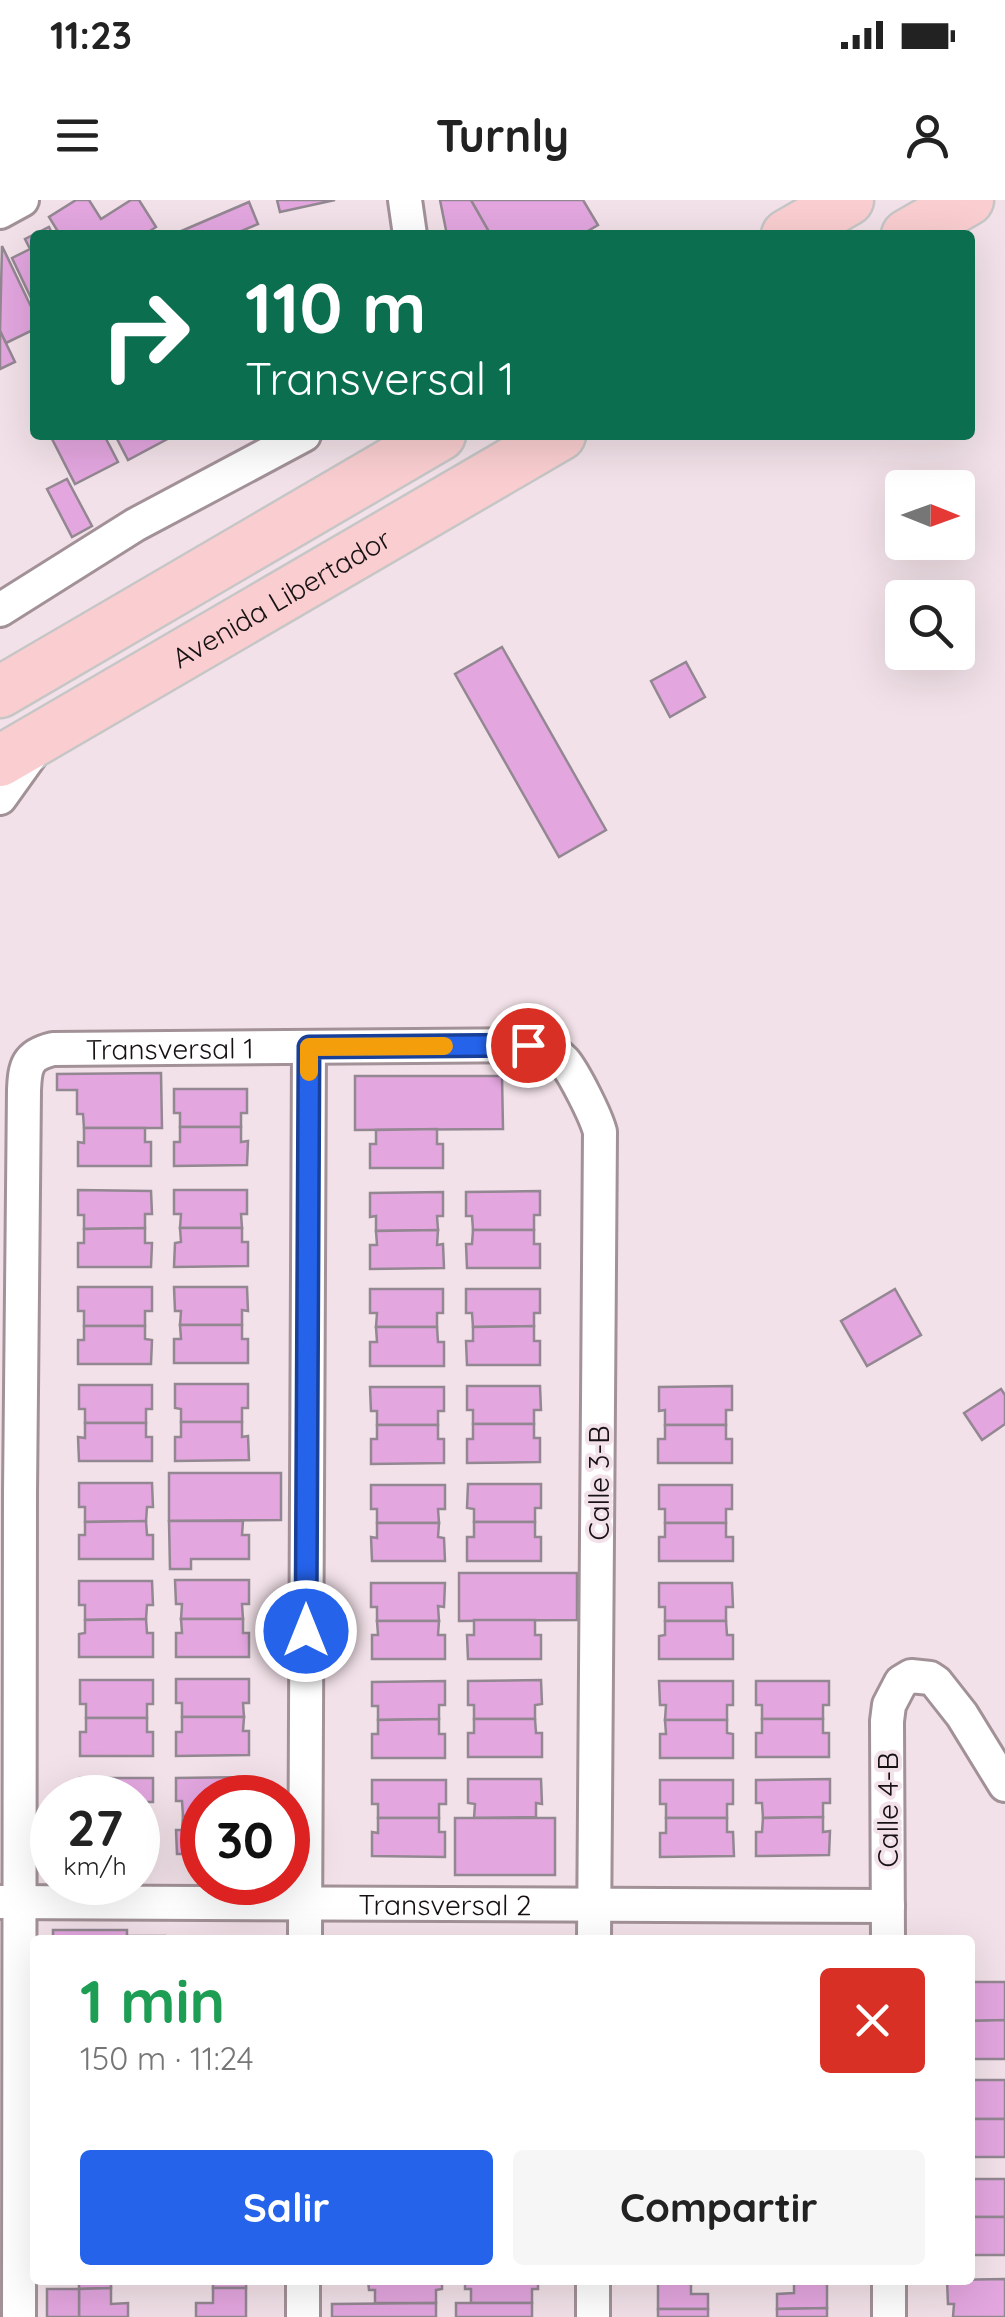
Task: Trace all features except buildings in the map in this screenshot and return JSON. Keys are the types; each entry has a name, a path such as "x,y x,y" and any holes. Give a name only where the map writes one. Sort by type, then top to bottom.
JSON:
{"main road":[{"path":"796,230 848,200"},
{"path":"916,230 968,200"},
{"path":"0,692 431,440"},
{"name":"Avenida Libertador","path":"0,761 551,440"}],"street":[{"path":"0,212 22,200"},
{"path":"404,200 409,230"},
{"path":"0,610 135,525 295,440"},
{"path":"0,798 46,734"},
{"path":"306,1775 309,1047"},
{"name":"Transversal 1","path":"10,1902 24,1090 29,1061 52,1049 542,1047"},
{"name":"Calle 3-B","path":"542,1047 564,1061 597,1118 600,1132 594,1935"},
{"name":"Calle 4-B","path":"888,1935 887,1721 889,1705 901,1682 920,1675 936,1682 962,1715 1005,1785"},
{"path":"10,1902 18,2317"},
{"name":"Transversal 2","path":"10,1902 180,1903"},
{"name":"Transversal 2","path":"310,1903 888,1906"},
{"path":"304,1935 305,1905"},
{"path":"303,2285 303,2317"},
{"path":"593,2285 593,2317"},
{"path":"889,2285 889,2317"}],"slow traffic":[{"path":"309,1072 309,1047 444,1046"}],"route":[{"path":"306,1631 309,1047 528,1045"}]}
